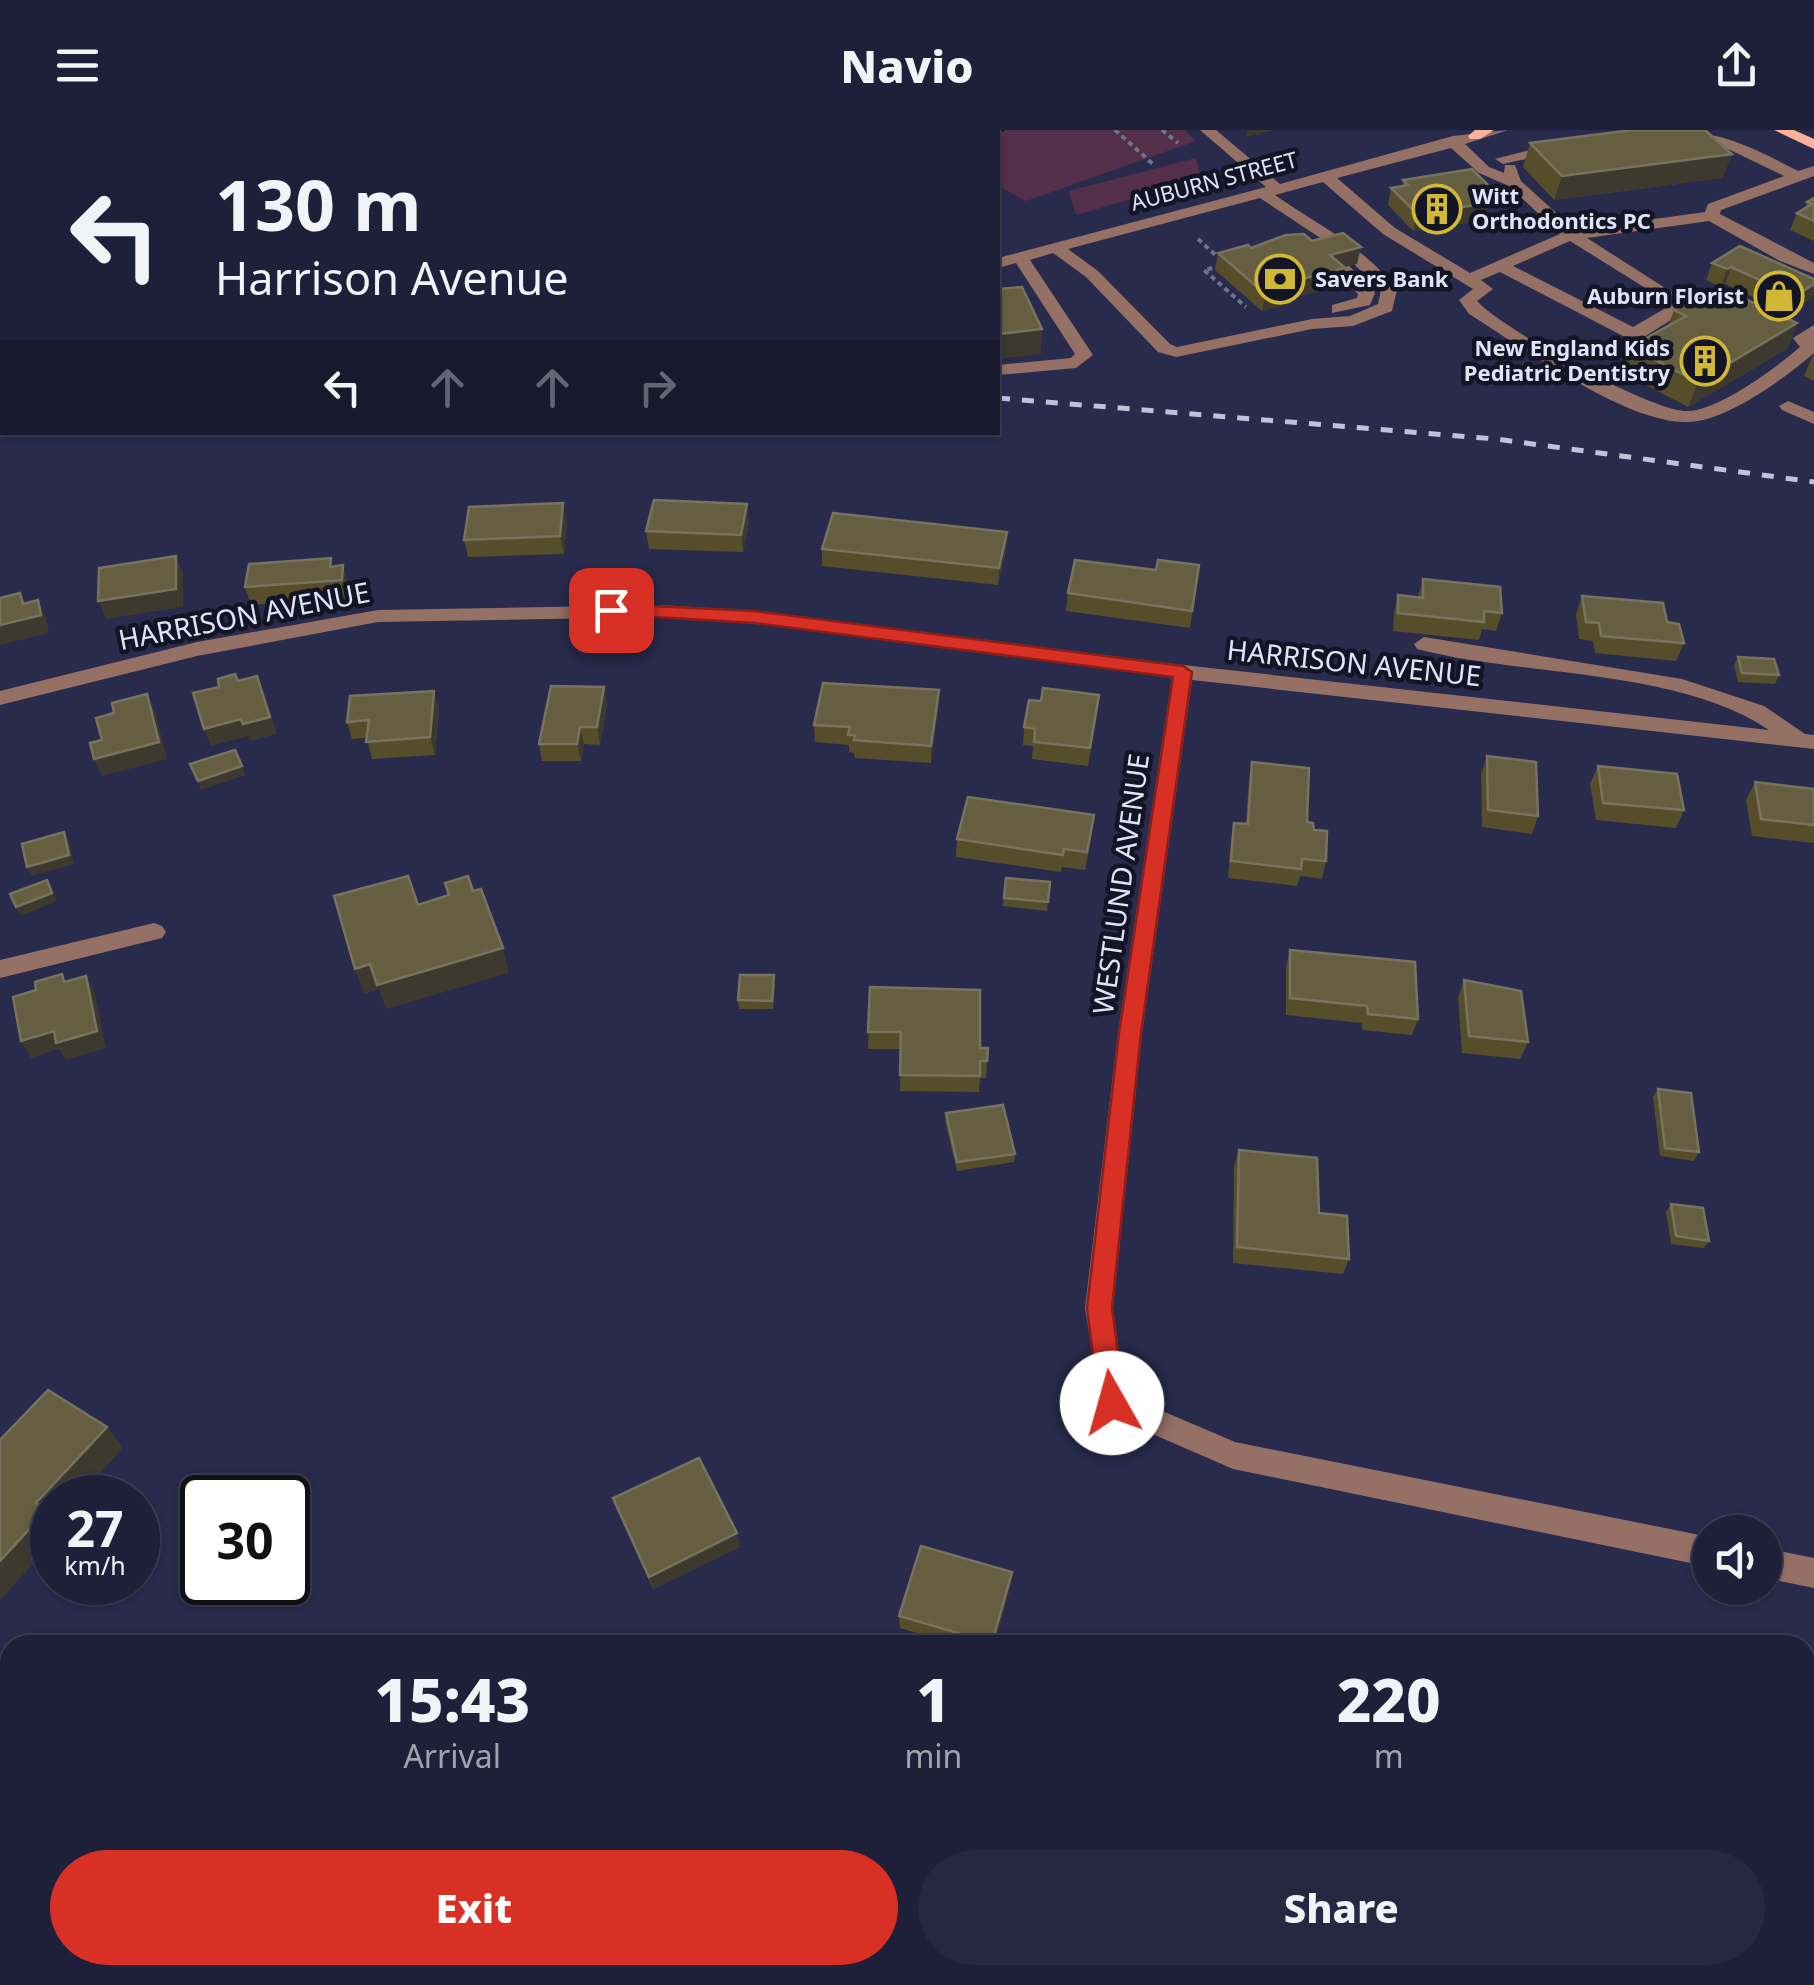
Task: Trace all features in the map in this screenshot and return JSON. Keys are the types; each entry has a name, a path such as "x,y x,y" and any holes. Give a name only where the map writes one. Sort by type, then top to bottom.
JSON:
{"main road":[{"path":"1780,130 1814,144"}],"street":[{"path":"1207,130 1326,253"},
{"path":"1426,130 1484,170 1514,182 1571,236 1680,302 1679,307 1638,333 1629,332 1500,265"},
{"name":"AUBURN STREET","path":"1000,262 1501,130"},
{"path":"1478,134 1509,162 1514,182"},
{"path":"1670,136 1704,136 1806,174"},
{"path":"1504,159 1567,146"},
{"path":"1712,216 1714,208 1806,174"},
{"path":"1324,175 1389,230 1486,289 1468,300 1475,310 1580,374 1668,416 1706,412 1758,382 1810,348 1802,338 1814,330"},
{"path":"1056,248 1092,274 1164,348 1176,352 1312,324 1353,321 1386,307 1390,296 1385,284 1356,253 1292,215"},
{"path":"1468,279 1571,236 1712,216 1814,269"},
{"path":"1000,370 1076,363 1084,355 1020,257"},
{"path":"1312,324 1367,297 1366,288 1342,268"},
{"path":"1788,406 1814,419"},
{"name":"HARRISON AVENUE","path":"0,698 197,649 318,624 378,616 611,610 754,617 1183,672 1808,742"},
{"path":"1424,644 1682,686 1756,710 1808,742"},
{"name":"WESTLUND AVENUE","path":"1183,672 1130,1033 1099,1308 1112,1403 1233,1455 1692,1548"},
{"path":"0,969 154,932"},
{"path":"1782,1566 1814,1573"}],"path":[{"path":"1115,130 1154,164"},
{"path":"1162,130 1182,147"},
{"path":"1185,229 1226,264 1204,270 1250,311"}],"shaded area":[{"path":"1000,130 1184,130 1196,141 1026,201 1000,187"},
{"path":"1196,158 1201,179 1076,215 1069,191"}],"building":[{"path":"1632,130 1705,130 1732,154 1562,176 1530,143"},
{"path":"1472,169 1494,191 1478,193 1489,203 1417,214 1391,188 1408,185 1403,180"},
{"path":"1814,198 1814,221 1797,213 1812,204 1807,202"},
{"path":"1343,233 1361,247 1330,255 1345,268 1291,282 1295,286 1265,294 1218,253 1248,245 1251,248 1286,235 1304,234 1312,241"},
{"path":"1740,246 1814,279 1814,284 1795,296 1731,267 1712,263"},
{"path":"1022,287 1042,329 1000,334 1000,289"},
{"path":"1730,292 1797,323 1698,382 1630,347 1686,316 1674,310 1697,297 1710,303"},
{"path":"654,500 747,504 741,535 646,531"},
{"path":"563,503 560,536 464,540 469,507"},
{"path":"833,513 1007,532 999,568 822,549"},
{"path":"176,556 176,589 98,601 99,568"},
{"path":"331,558 330,567 343,565 342,580 245,587 249,564"},
{"path":"1075,560 1156,570 1158,560 1199,565 1192,611 1068,593"},
{"path":"1423,579 1500,587 1502,613 1484,611 1484,622 1398,613 1398,595 1423,598"},
{"path":"20,593 23,604 38,600 41,615 0,625 0,598"},
{"path":"1582,596 1663,603 1667,622 1679,624 1684,643 1601,636 1599,623 1586,622"},
{"path":"1738,657 1774,659 1779,675 1742,673"},
{"path":"235,674 238,681 257,676 270,717 243,724 241,719 204,729 193,693 219,687 218,679"},
{"path":"823,683 939,690 931,746 854,740 855,735 848,735 850,727 814,725"},
{"path":"551,686 604,687 597,727 580,727 577,744 539,744"},
{"path":"1043,688 1099,695 1090,748 1034,742 1035,729 1024,727 1029,700 1041,701"},
{"path":"434,691 430,737 366,742 369,720 347,722 350,696"},
{"path":"147,694 159,742 94,759 90,743 102,740 96,718 114,713 112,703"},
{"path":"235,750 242,766 198,781 190,764"},
{"path":"1487,756 1536,762 1538,816 1488,810"},
{"path":"1252,762 1309,768 1307,822 1313,823 1314,830 1327,831 1326,861 1302,859 1301,869 1231,861 1234,823 1248,824"},
{"path":"1598,766 1677,774 1684,810 1603,803"},
{"path":"1755,782 1814,789 1814,825 1761,819"},
{"path":"968,797 1094,815 1087,852 1064,849 1063,855 957,839"},
{"path":"64,832 69,855 27,867 22,844"},
{"path":"408,876 418,905 449,895 445,883 468,876 473,891 481,889 503,948 377,985 370,964 355,969 334,896"},
{"path":"1006,878 1050,882 1048,902 1004,898"},
{"path":"47,880 52,893 16,907 10,894"},
{"path":"1290,950 1415,962 1418,1019 1368,1014 1367,1006 1290,998"},
{"path":"62,974 64,982 86,976 97,1031 56,1043 54,1031 21,1041 13,997 36,990 35,982"},
{"path":"740,975 774,975 772,1001 738,1000"},
{"path":"1464,980 1521,991 1528,1042 1469,1036"},
{"path":"870,987 980,990 980,1048 988,1048 987,1061 980,1061 980,1076 900,1075 901,1032 868,1032"},
{"path":"1658,1089 1691,1093 1699,1152 1665,1148"},
{"path":"1003,1105 1015,1154 957,1162 946,1113"},
{"path":"1239,1150 1317,1158 1319,1213 1347,1216 1349,1259 1237,1247"},
{"path":"1671,1204 1703,1208 1709,1241 1676,1236"},
{"path":"48,1390 107,1427 62,1475 30,1475 30,1528 0,1561 0,1440"},
{"path":"699,1458 737,1533 649,1577 613,1498"},
{"path":"921,1546 1012,1572 994,1635 964,1635 899,1616"}],"railway":[{"path":"1000,398 1496,439 1814,482"}],"place":[{"name":"Witt Orthodontics PC","path":"1437,209"},
{"name":"Savers Bank","path":"1280,279"},
{"name":"Auburn Florist","path":"1779,296"},
{"name":"New England Kids Pediatric Dentistry","path":"1705,361"}],"route":[{"path":"611,610 754,617 1183,672 1130,1033 1099,1308 1112,1403"}]}
